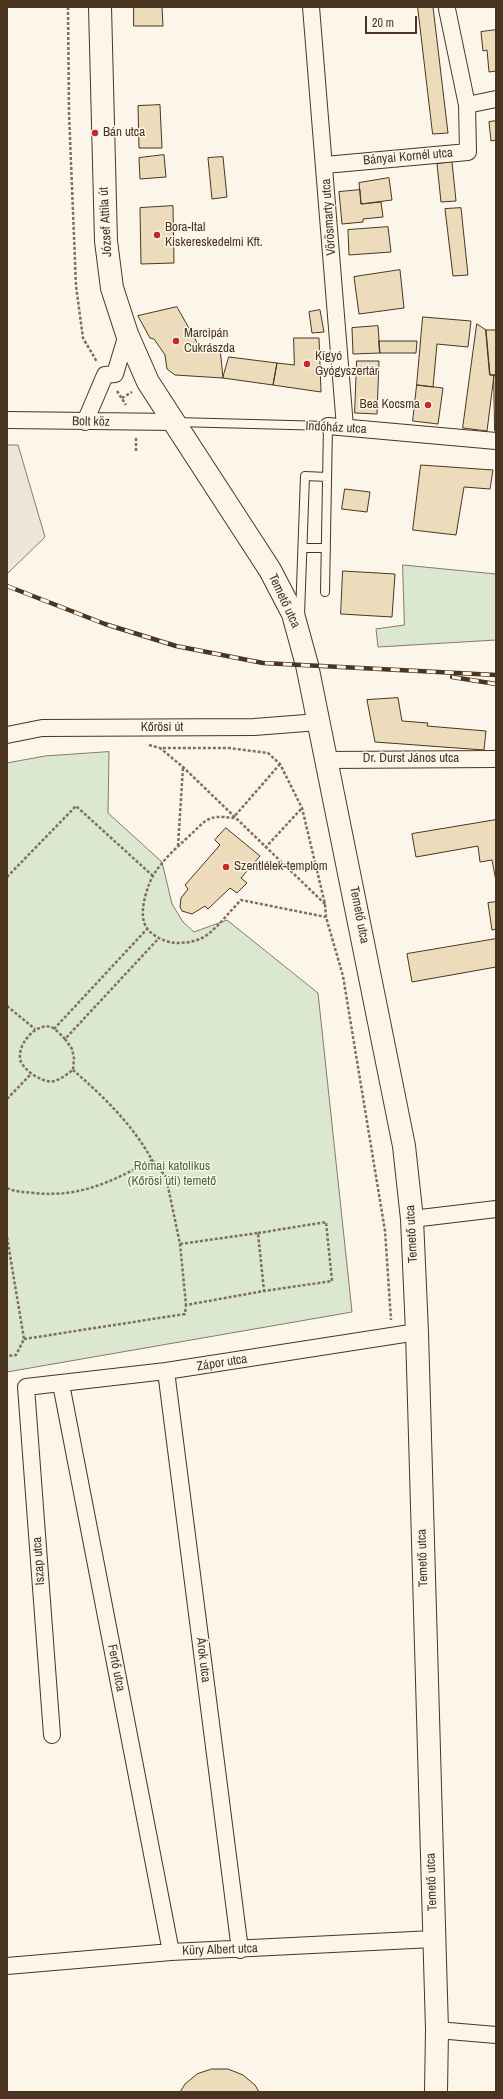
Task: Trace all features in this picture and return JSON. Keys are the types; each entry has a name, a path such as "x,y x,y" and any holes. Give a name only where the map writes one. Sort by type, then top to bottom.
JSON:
{"main road":[{"name":"József Attila út","path":"100,7 106,241 112,288 127,334 148,382 175,422"},
{"name":"Temető utca","path":"175,422 270,570 294,614 327,760 404,1146 412,1219 417,1332 437,2030 436,2092"}],"street":[{"name":"Vörösmarty utca","path":"311,7 325,165 345,427"},
{"name":"Bányai Kornél utca","path":"325,165 468,152 467,105 448,9"},
{"path":"467,105 496,99"},
{"path":"85,422 105,375 115,374 127,334"},
{"name":"Bolt köz","path":"7,420 136,423 175,422"},
{"name":"Indóház utca","path":"328,426 496,441"},
{"name":"Kőrösi út","path":"7,735 42,728 254,727 318,722"},
{"name":"Dr. Durst János utca","path":"327,760 496,759"},
{"path":"412,1219 496,1209"},
{"name":"Zápor utca","path":"26,1387 166,1371 417,1332"},
{"name":"Árok utca","path":"166,1371 240,1950"},
{"name":"Fertő utca","path":"61,1384 171,1952"},
{"name":"Iszap utca","path":"26,1387 52,1735"},
{"name":"Küry Albert utca","path":"7,1966 171,1952 240,1950 434,1939"},
{"path":"437,2030 496,2035"}],"lane":[{"name":"Indóház utca","path":"175,422 328,426"},
{"path":"325,592 328,426"},
{"path":"299,632 305,476 327,477"},
{"path":"303,548 326,548"}],"path":[{"path":"68,7 69,113 76,286 83,338 105,375 122,398 136,423"},
{"path":"325,904 233,818 183,766 160,748 237,749 268,753 280,764 302,808 325,904 326,917 343,976 384,1224 392,1336"},
{"path":"233,818 280,764"},
{"path":"178,846 183,766"},
{"path":"7,877 76,806 153,876"},
{"path":"265,848 302,808"},
{"path":"233,818 218,815 208,818 178,846 153,876 146,898 144,914 144,922 147,929 167,943 195,941 207,935 241,900 326,917"},
{"path":"54,1029 147,929"},
{"path":"65,1039 159,938"},
{"path":"7,1006 35,1029"},
{"path":"24,1339 185,1314 186,1305 180,1244 166,1177 152,1160 140,1138 96,1090 73,1070 73,1053 65,1039 54,1029 48,1026 35,1029 26,1039 21,1050 21,1061 31,1074 45,1081 57,1081 73,1070"},
{"path":"7,1099 31,1074"},
{"path":"7,1188 13,1191 54,1195 79,1191 112,1181 152,1160"},
{"path":"180,1244 326,1222 332,1281 186,1305"},
{"path":"258,1233 264,1291"},
{"path":"7,1237 24,1339 16,1355 7,1356"}],"green space":[{"path":"403,565 496,574 496,640 378,647 376,629 404,625"},
{"name":"Római katolikus (Kőrösi úti) temető","path":"109,752 108,813 162,862 172,904 183,922 194,932 227,920 318,993 352,1312 7,1372 7,763 45,756"}],"shaded area":[{"path":"7,445 18,445 45,537 7,574"}],"building":[{"path":"134,7 162,7 163,26 134,26"},
{"path":"418,7 433,7 448,133 433,134"},
{"path":"496,30 496,71 489,72 487,50 483,51 481,32"},
{"path":"160,105 162,148 139,148 138,106"},
{"path":"496,121 496,140 491,141 489,122"},
{"path":"164,155 166,177 140,179 139,158"},
{"path":"223,157 227,197 212,199 208,158"},
{"path":"452,162 456,201 441,202 437,164"},
{"path":"389,178 392,200 361,204 359,183"},
{"path":"360,190 361,204 381,202 383,217 363,219 363,222 342,224 339,192"},
{"name":"Bora-Ital Kiskereskedelmi Kft.","path":"173,206 174,263 141,264 140,208"},
{"path":"461,208 468,275 453,276 445,209"},
{"path":"388,227 391,252 349,255 348,230"},
{"path":"400,270 404,308 359,314 354,277"},
{"name":"Marcipán Cukrászda","path":"177,307 198,344 220,348 223,378 175,375 167,369 165,355 154,339 150,338 138,316"},
{"path":"320,310 324,332 312,333 309,312"},
{"path":"423,317 471,321 468,347 437,344 433,387 417,385"},
{"path":"477,324 486,330 490,375 494,375 487,431 463,428"},
{"path":"378,326 380,353 353,354 352,328"},
{"path":"486,330 496,330 496,375 490,375"},
{"name":"Kígyó Gyógyszertár","path":"294,338 319,338 321,392 273,385 277,363 294,365"},
{"path":"379,341 417,341 416,353 380,353"},
{"path":"229,357 277,363 273,385 223,378"},
{"path":"357,361 379,361 377,414 355,413"},
{"path":"494,375 496,375 496,431 495,431"},
{"name":"Bea Kocsma","path":"417,385 443,388 438,424 413,421"},
{"path":"421,465 493,470 490,489 464,487 456,535 413,530"},
{"path":"345,489 370,492 367,512 342,509"},
{"path":"343,571 395,574 392,617 341,614"},
{"path":"398,698 402,721 428,723 427,726 486,731 484,750 375,742 367,700"},
{"path":"496,820 496,881 492,860 480,862 478,846 416,857 412,834"},
{"name":"Szentlélek-templom","path":"226,828 260,856 241,878 247,883 237,893 230,888 208,909 205,906 192,914 182,911 180,907 181,898 188,889 185,885 220,845 215,840"},
{"path":"496,902 496,929 492,930 488,903"},
{"path":"496,939 496,967 412,982 407,954"},
{"path":"212,2069 228,2069 243,2075 255,2085 259,2092 180,2092 185,2084 197,2074"}],"railway":[{"path":"7,586 105,624 176,646 263,663 496,675"},
{"path":"452,677 496,684"}],"place":[{"name":"Bán utca","path":"95,133"},
{"name":"Bora-Ital Kiskereskedelmi Kft.","path":"157,235"},
{"name":"Marcipán Cukrászda","path":"176,341"},
{"name":"Kígyó Gyógyszertár","path":"307,364"},
{"name":"Bea Kocsma","path":"428,405"},
{"name":"Szentlélek-templom","path":"226,867"}]}
